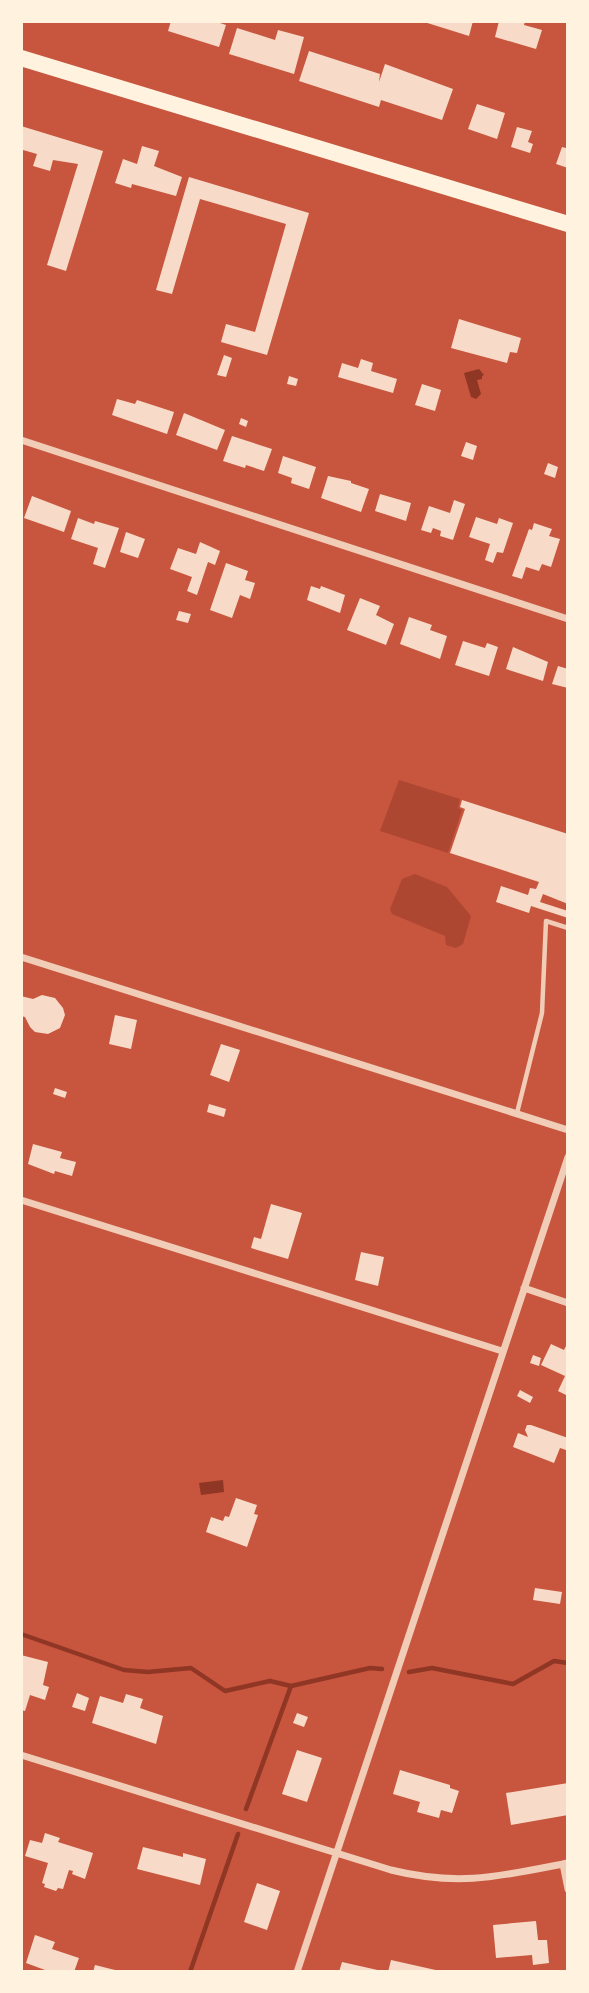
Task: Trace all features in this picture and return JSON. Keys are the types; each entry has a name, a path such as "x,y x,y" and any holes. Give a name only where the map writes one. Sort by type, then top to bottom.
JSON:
{"main road":[{"path":"21,58 568,224"}],"street":[{"path":"21,440 568,620"},
{"path":"21,957 568,1130"},
{"path":"298,1972 568,1157"},
{"path":"21,1200 502,1351"},
{"path":"524,1288 568,1303"},
{"path":"21,1755 411,1875 447,1880 482,1879 566,1864 568,1889"}],"lane":[{"path":"517,1114 542,1013 546,921 568,928"}],"shaded area":[{"path":"479,369 484,375 477,380 481,394 476,399 471,397 464,373"},
{"path":"399,780 460,799 458,808 462,810 448,853 380,831"},
{"path":"415,874 447,887 471,916 463,944 456,948 446,945 445,936 392,914 390,909 402,879"},
{"path":"223,1480 224,1492 201,1495 199,1483"}],"building":[{"path":"171,21 214,21 226,25 219,47 168,31"},
{"path":"421,21 473,21 469,36"},
{"path":"499,21 525,21 524,25 542,30 536,49 495,37"},
{"path":"237,28 275,40 278,30 304,37 294,74 229,54"},
{"path":"309,51 380,74 379,82 385,64 453,89 442,120 381,100 379,107 299,81"},
{"path":"477,104 505,113 497,139 468,129"},
{"path":"21,126 103,151 66,271 47,265 78,164 53,160 50,171 33,166 37,154 23,150"},
{"path":"517,127 532,131 528,142 533,144 530,153 511,147"},
{"path":"567,142 568,168 556,164 562,147 566,148"},
{"path":"142,146 159,151 154,166 182,177 176,196 132,184 131,188 115,183 123,159 137,164"},
{"path":"189,177 309,213 267,355 221,342 226,324 255,332 286,224 200,199 172,294 156,290"},
{"path":"459,319 521,338 517,353 510,352 507,363 451,348"},
{"path":"224,355 232,358 226,377 217,375"},
{"path":"361,359 373,363 371,371 397,379 393,393 338,377 342,363 358,368"},
{"path":"289,376 298,379 296,386 287,384"},
{"path":"422,384 441,390 435,411 415,405"},
{"path":"117,399 135,404 137,400 174,412 167,434 112,415"},
{"path":"184,413 225,430 217,450 176,435"},
{"path":"241,418 248,421 246,427 239,424"},
{"path":"232,436 272,449 264,471 223,461"},
{"path":"466,442 477,446 473,460 461,456"},
{"path":"283,456 316,467 309,489 291,483 292,478 278,473"},
{"path":"548,463 558,467 555,478 544,474"},
{"path":"328,476 351,481 369,489 361,512 321,498"},
{"path":"380,494 411,503 406,521 375,511"},
{"path":"32,496 71,511 64,532 24,518"},
{"path":"454,500 465,504 453,540 440,536 441,531 433,528 431,533 421,530 429,506 450,513"},
{"path":"476,517 497,524 499,518 513,523 503,553 497,552 493,563 485,560 490,544 469,537"},
{"path":"78,518 119,528 105,568 93,564 98,548 71,539"},
{"path":"534,523 552,529 549,536 560,539 551,567 542,564 539,571 526,567 522,579 512,576 529,529 532,530"},
{"path":"126,532 145,539 138,558 120,552"},
{"path":"200,542 220,551 215,565 208,562 197,595 187,591 192,577 170,569 178,548 196,554"},
{"path":"226,563 248,571 245,580 255,583 250,599 240,595 232,618 210,610"},
{"path":"311,586 320,589 321,586 345,595 340,613 307,600"},
{"path":"360,598 380,606 376,615 394,624 386,645 347,630"},
{"path":"179,611 191,614 188,623 176,620"},
{"path":"409,617 432,625 430,630 447,636 440,659 400,644"},
{"path":"463,641 485,648 487,643 498,647 489,676 455,665"},
{"path":"513,647 548,662 543,681 506,669"},
{"path":"558,666 568,669 568,688 552,684"},
{"path":"462,800 568,834 568,904 543,894 540,902 568,911 568,918 531,906 529,913 496,902 501,886 528,895 530,888 536,889 539,882 450,853 465,809 460,807"},
{"path":"42,995 55,998 65,1015 60,1028 48,1034 35,1032 25,1017 21,1016 21,996 33,999"},
{"path":"115,1015 137,1020 131,1049 109,1044"},
{"path":"221,1044 240,1050 229,1082 210,1075"},
{"path":"55,1088 67,1092 65,1098 53,1094"},
{"path":"209,1104 226,1109 224,1117 207,1112"},
{"path":"33,1144 62,1152 60,1158 76,1162 72,1176 55,1171 54,1174 28,1164"},
{"path":"271,1204 302,1213 288,1259 251,1248 254,1237 261,1239"},
{"path":"361,1252 384,1257 378,1286 355,1280"},
{"path":"568,1342 568,1396 558,1391 565,1376 541,1365 551,1344 564,1350"},
{"path":"533,1355 541,1358 539,1366 530,1363"},
{"path":"520,1390 533,1397 530,1403 517,1396"},
{"path":"527,1425 568,1438 566,1450 560,1448 554,1463 513,1447 518,1433 528,1437 525,1430"},
{"path":"236,1498 257,1505 254,1514 258,1515 247,1547 206,1532 211,1517 223,1521 225,1516 229,1517"},
{"path":"535,1588 562,1592 560,1604 533,1600"},
{"path":"21,1655 48,1662 43,1685 49,1687 45,1700 30,1695 25,1711 21,1710"},
{"path":"77,1693 89,1698 85,1711 72,1707"},
{"path":"126,1694 143,1699 140,1708 163,1716 156,1744 92,1723 100,1696 123,1703"},
{"path":"297,1713 308,1717 304,1727 293,1723"},
{"path":"297,1750 322,1758 307,1802 282,1794"},
{"path":"400,1770 450,1785 450,1788 459,1791 452,1813 441,1810 439,1818 417,1812 420,1802 393,1794"},
{"path":"568,1783 568,1815 511,1825 506,1793"},
{"path":"45,1833 60,1838 58,1842 93,1853 85,1879 69,1870 63,1889 58,1888 56,1891 44,1887 45,1884 42,1883 48,1863 25,1856 30,1840 42,1843"},
{"path":"143,1847 183,1857 183,1853 206,1859 200,1885 137,1869"},
{"path":"257,1883 280,1891 267,1930 244,1922"},
{"path":"536,1921 538,1940 547,1940 549,1963 533,1965 532,1955 496,1958 493,1925"},
{"path":"35,1935 55,1942 52,1949 79,1958 74,1972 44,1972 45,1970 26,1963"},
{"path":"391,1960 440,1971 440,1972 388,1972"},
{"path":"342,1962 382,1971 382,1972 339,1972"},
{"path":"95,1965 119,1971 119,1972 93,1972"}],"waterway":[{"path":"21,1634 124,1670 148,1672 191,1668 225,1691 270,1681 291,1686"},
{"path":"409,1672 432,1668 513,1684 554,1661 568,1663"},
{"path":"246,1809 291,1686 370,1668 382,1669"},
{"path":"190,1972 238,1834"}]}
